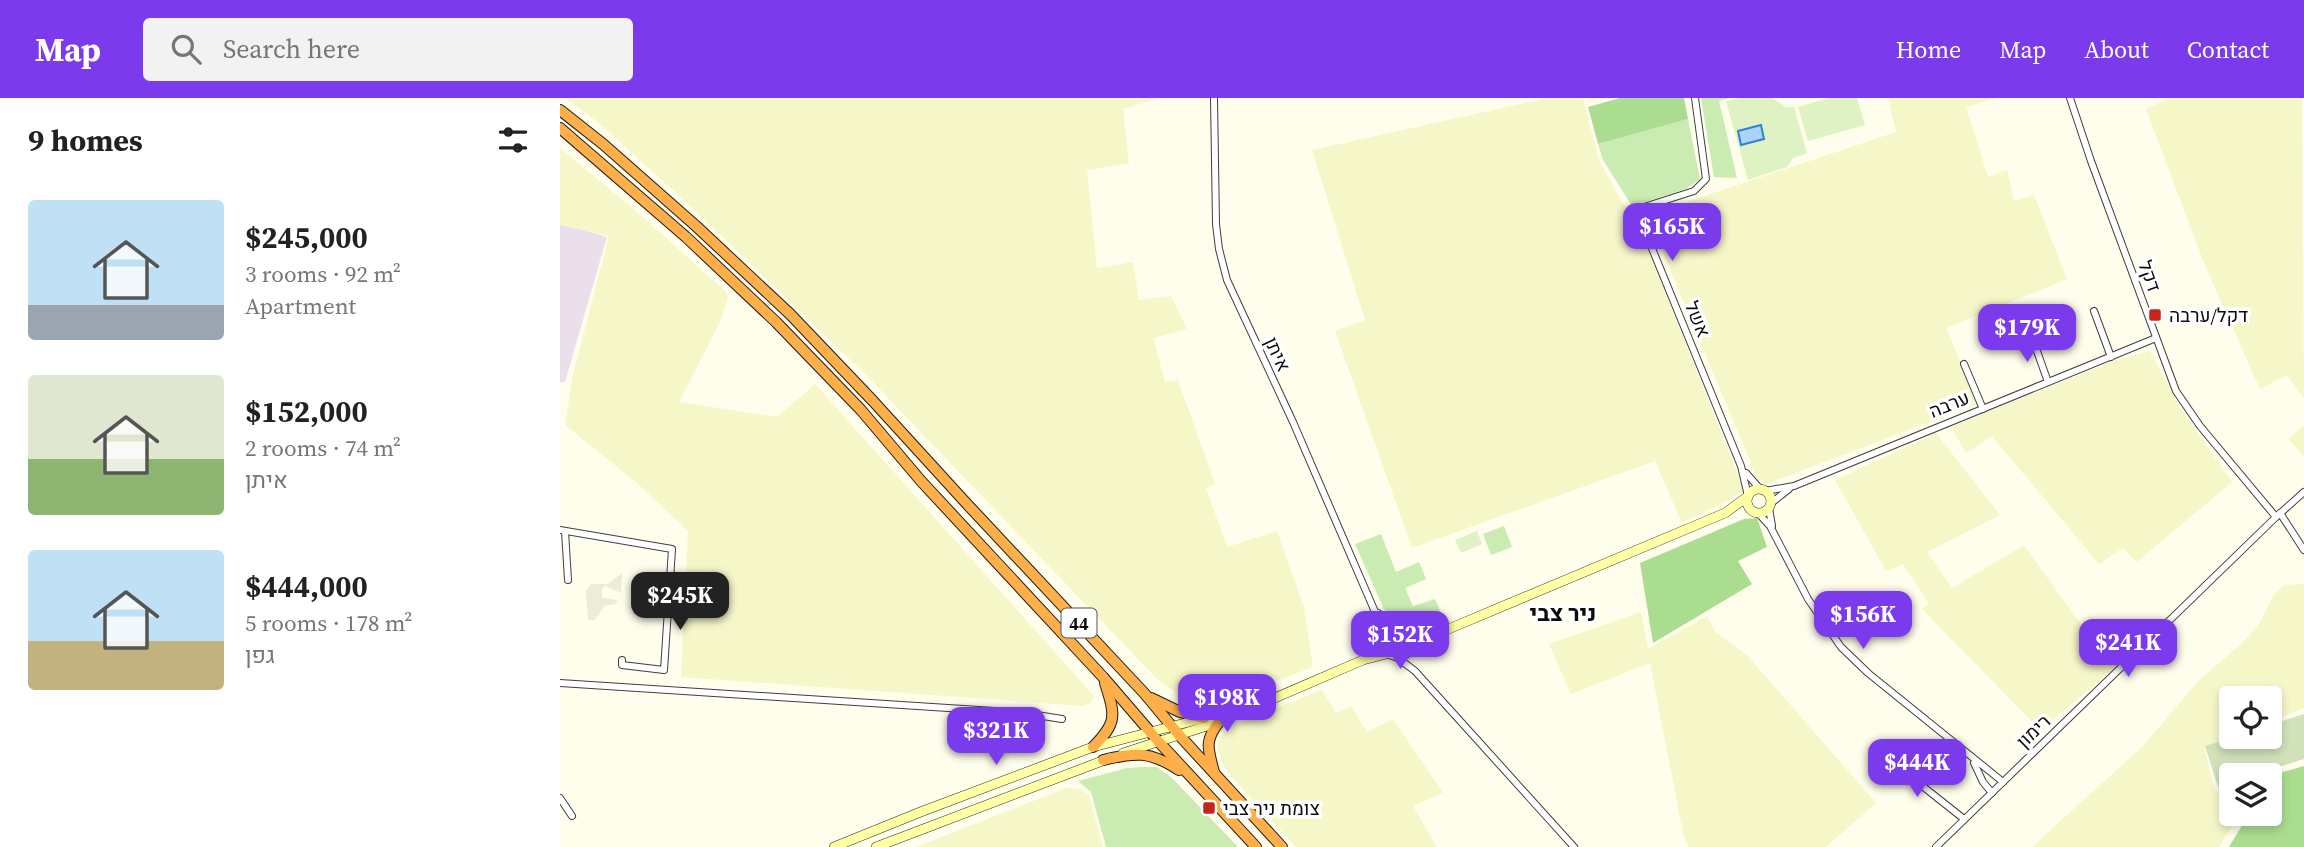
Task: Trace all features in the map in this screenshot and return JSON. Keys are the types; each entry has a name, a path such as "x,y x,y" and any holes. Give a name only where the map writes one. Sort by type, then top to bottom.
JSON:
{"highway":[{"name":"44","path":"560,110 603,144 790,314 1145,694 1282,847"},
{"name":"44","path":"560,128 686,237 776,321 861,410 921,481 1103,677 1255,847"},
{"path":"1093,747 1111,727 1114,719 1103,677"},
{"path":"1145,694 1180,712 1204,718"},
{"path":"1214,774 1208,744 1209,736 1219,722"},
{"path":"1103,760 1141,754 1161,759 1192,779"}],"street":[{"name":"איתן","path":"1214,98 1217,235 1227,281 1375,609 1384,637"},
{"name":"אשל","path":"1695,98 1706,178 1694,191 1644,207 1640,219 1746,478 1748,496"},
{"name":"דקל","path":"2070,98 2169,373 2187,410 2278,515 2304,550"},
{"path":"2094,311 2111,357"},
{"path":"2032,337 2048,382"},
{"name":"ערבה","path":"1770,506 1777,497 1794,486 2156,338"},
{"path":"1964,364 1983,409"},
{"name":"אשל","path":"1741,466 1763,490"},
{"name":"ערבה","path":"1763,490 1794,486"},
{"path":"834,847 1093,747 1149,731 1175,730 1219,722 1363,660 1392,654 1403,655 1439,633 1725,513 1754,490 1763,490 1770,497 1774,531 1808,599 1841,648 1968,756 2003,782"},
{"name":"רימון","path":"1936,847 2304,492"},
{"path":"1748,496 1747,506 1774,531"},
{"path":"1725,513 1755,512 1770,506"},
{"path":"568,580 562,530 671,549 664,670 622,665 622,660"},
{"name":"איתן","path":"1375,609 1385,620 1403,629"},
{"path":"1363,660 1377,649 1392,628 1425,635 1439,633"},
{"path":"1403,629 1412,638 1410,649 1415,671"},
{"path":"1384,637 1384,645 1392,654 1415,671 1574,847"},
{"path":"560,683 1024,713 1062,719"},
{"path":"876,847 1158,741 1175,730 1204,718 1264,702"},
{"path":"1968,756 1974,762 1986,788 1992,793"},
{"path":"1887,758 1964,820"},
{"path":"560,798 572,816"}],"shaded area":[{"path":"560,223 607,237 565,382 560,382"},
{"path":"622,573 621,593 606,586 602,588 602,598 617,600 616,604 604,606 595,620 588,620 586,591 591,584 608,584"}],"green space":[{"path":"565,98 1159,98 1123,109 1129,163 1087,170 1097,268 1133,262 1139,300 1171,296 1187,329 1153,338 1165,382 1178,380 1215,484 1206,488 1227,547 1277,531 1304,607 1313,667 1236,696 1213,701 1185,699 1159,681 866,375 686,202 599,123"},
{"path":"1547,98 1583,98 1599,160 1622,203 1633,212 1744,490 1682,523 1655,461 1412,548 1335,331 1365,320 1312,150"},
{"path":"1620,98 1684,98 1688,119 1598,144 1588,107"},
{"path":"1701,98 1729,98 1719,101 1737,178 1714,177"},
{"path":"1740,98 1773,98 1785,107 1794,107 1807,153 1793,158 1787,167 1748,180 1726,101"},
{"path":"1828,98 1857,98 1865,125 1808,141 1798,107"},
{"path":"1888,98 1997,98 1966,107 1988,177 2007,170 2014,201 2034,195 2067,279 1946,328 1978,404 1766,484 1757,478 1653,228 1654,213 1896,132"},
{"path":"2169,98 2302,98 2304,399 2287,375 2260,389 2204,263 2146,109"},
{"path":"1688,119 1700,179 1686,189 1632,206 1603,160 1598,144"},
{"path":"560,148 637,212 725,291 728,297 720,322 679,402 777,417 815,384 1094,696 1090,703 1082,706 681,677 688,531 637,483 565,425 573,375 609,236 560,225"},
{"path":"2150,351 2179,406 2232,482 2137,562 2123,548 2099,564 1992,436 1966,453 1951,427 2111,362"},
{"path":"2304,426 2304,457 2288,438"},
{"path":"1936,433 2000,515 1927,552 1952,588 2024,545 2077,619 2121,663 2040,730 1922,609 1929,603 1903,564 1886,571 1835,480"},
{"path":"1757,518 1767,547 1738,561 1752,584 1653,643 1640,563 1744,519"},
{"path":"1504,526 1512,547 1491,555 1483,534"},
{"path":"1477,531 1482,544 1461,553 1455,540"},
{"path":"1381,534 1396,572 1419,562 1426,579 1405,588 1413,606 1435,599 1444,620 1420,630 1384,609 1355,544"},
{"path":"2304,584 2304,708 2282,717 2282,686 2219,686 2219,742 2204,748 2215,791 2219,790 2219,826 2232,826 2219,847 2032,847 2144,745 2199,680 2258,626 2273,596 2284,585"},
{"path":"1641,612 1648,649 1707,616 1715,632 1747,655 1876,803 1826,847 1689,847 1683,833 1650,663 1571,694 1549,644"},
{"path":"1322,690 1336,713 1351,706 1367,732 1393,719 1443,793 1413,806 1437,847 1296,847 1229,774 1217,746 1220,737 1232,726"},
{"path":"2304,714 2304,759 2282,766 2282,763 2219,763 2218,787 2205,746 2219,742 2219,749 2282,749 2282,721"},
{"path":"2304,766 2304,847 2229,847 2242,826 2282,826 2283,772"},
{"path":"1157,767 1172,778 1238,847 1106,847 1091,792 1078,781 1127,768"},
{"path":"1066,788 1080,789 1089,795 1103,847 916,847"}],"water":[{"path":"1761,125 1764,139 1741,145 1738,131"}],"place":[{"name":"דקל/ערבה","path":"2155,315"},
{"name":"צומת ניר צבי","path":"1209,808"}],"district":[{"name":"ניר צבי","path":"1563,613"}]}
